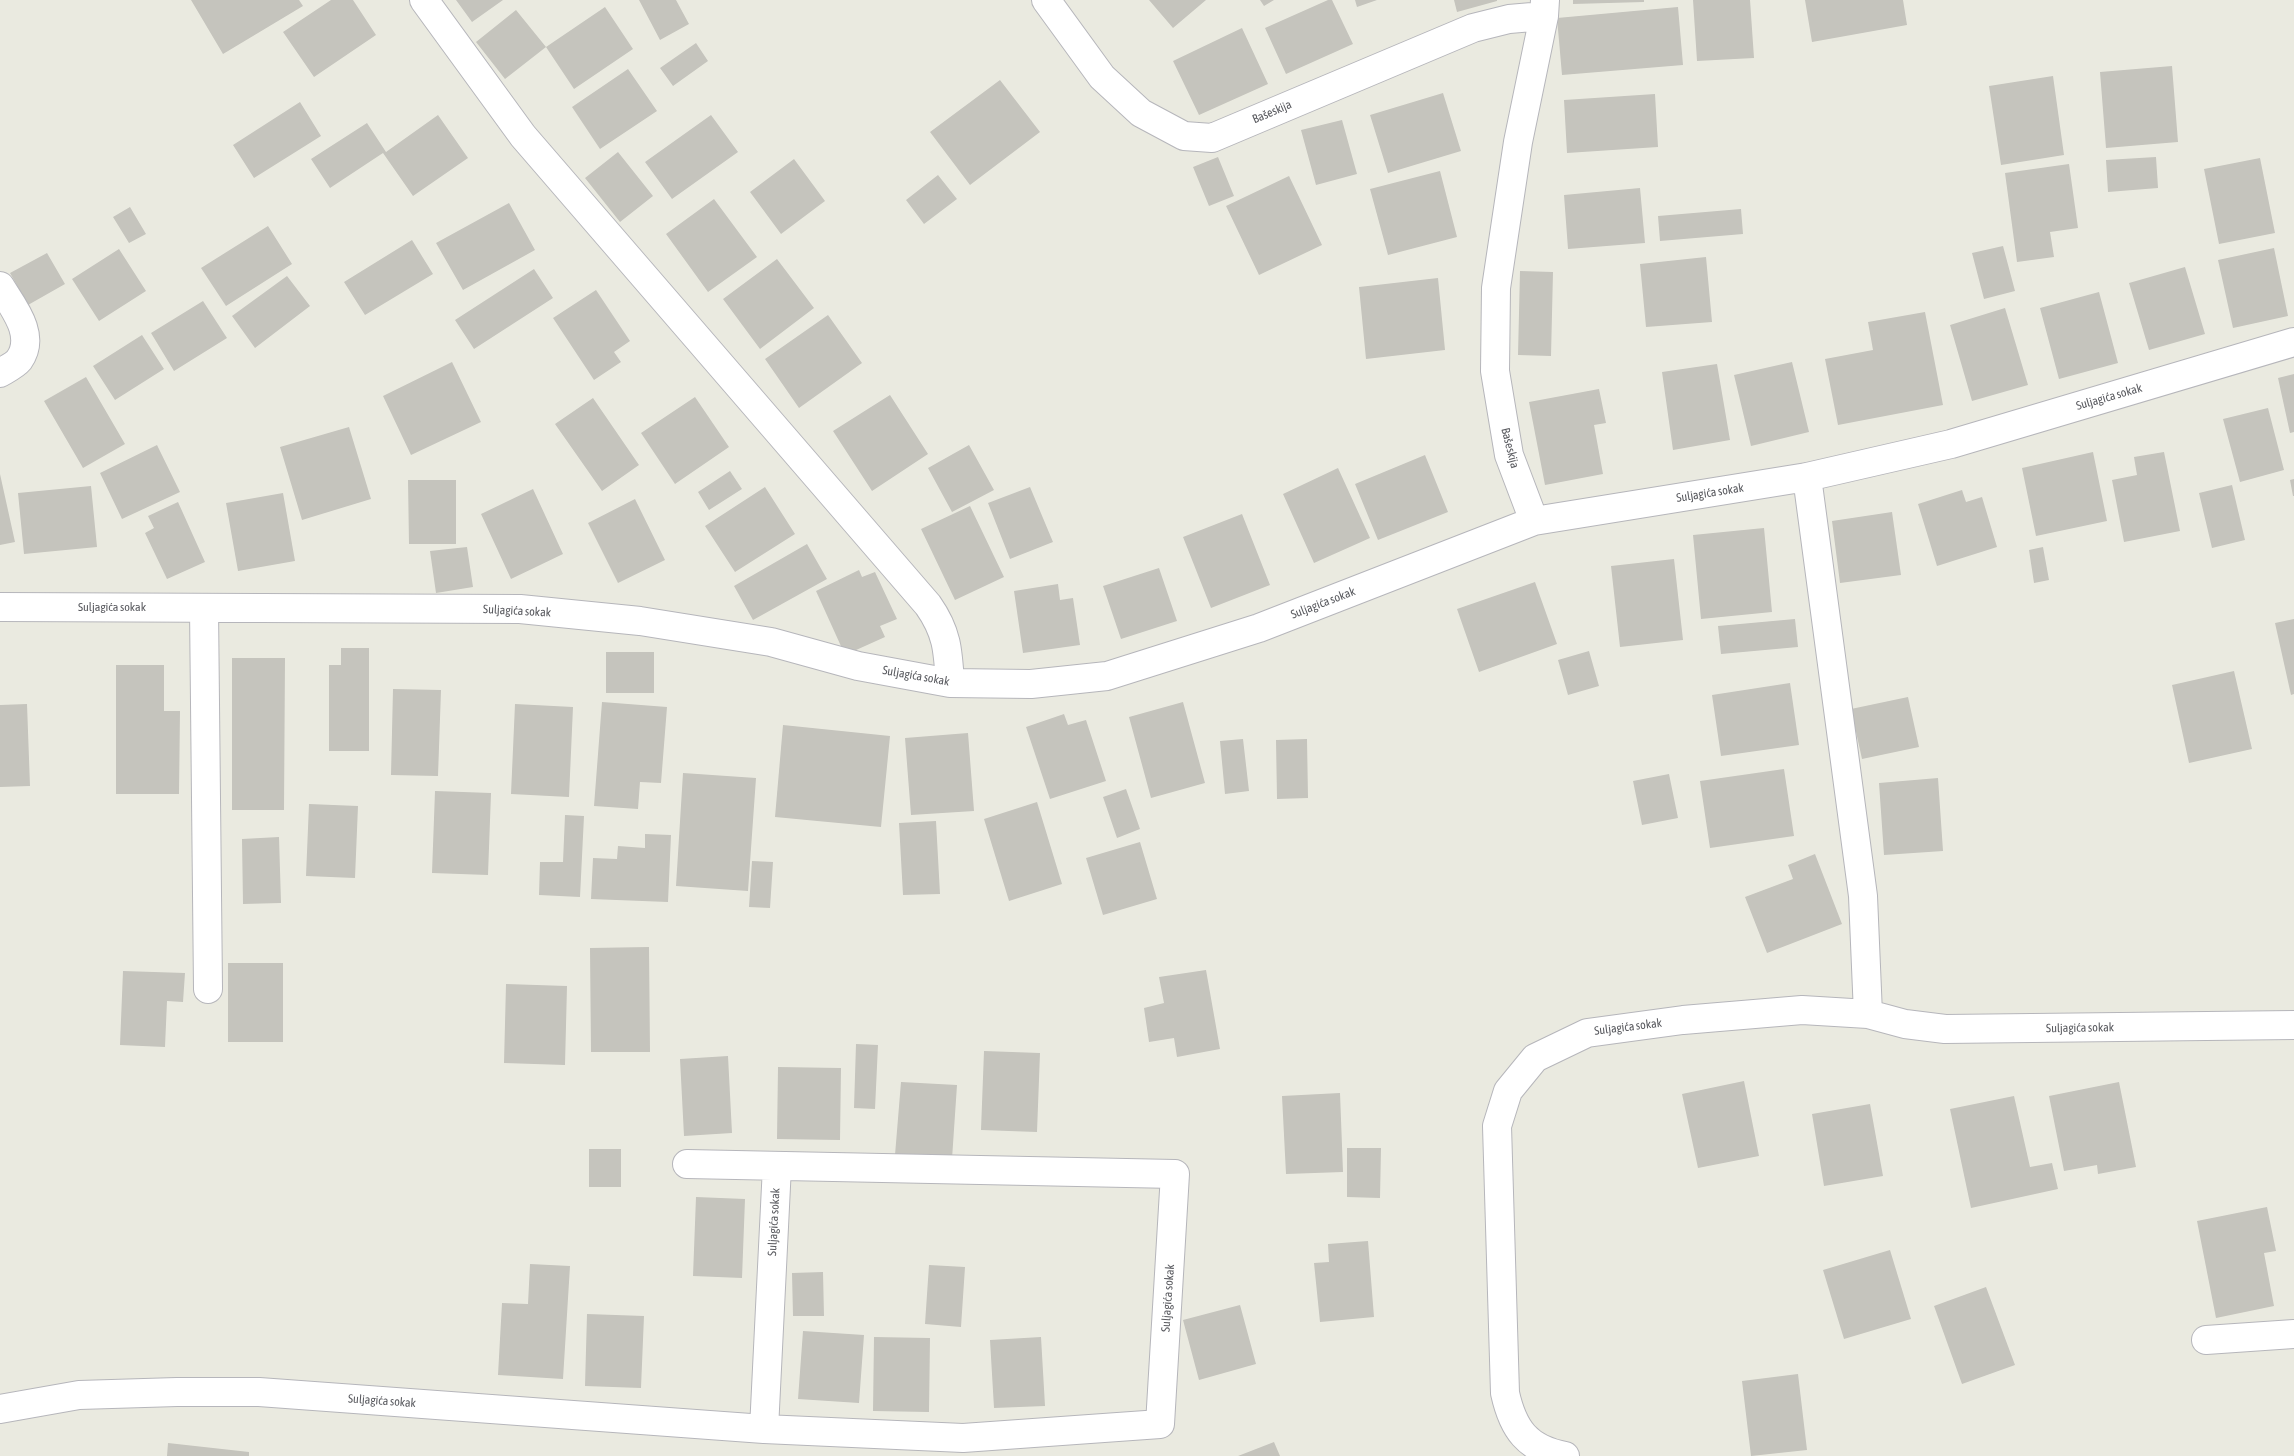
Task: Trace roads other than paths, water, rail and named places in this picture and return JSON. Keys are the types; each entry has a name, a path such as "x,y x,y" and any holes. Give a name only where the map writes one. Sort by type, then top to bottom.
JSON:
{"street":[{"path":"424,0 523,136 928,605 941,623 948,650 950,683"},
{"name":"Bašeskija","path":"1046,0 1102,77 1141,113 1184,136 1212,138 1473,28 1544,8 1518,142 1496,288 1495,371 1509,455 1534,522"},
{"path":"0,286 23,324 26,341 19,360 0,373"},
{"name":"Suljagića sokak","path":"0,607 520,610 640,621 770,642 858,666 950,683 1031,684 1107,676 1259,628 1534,522 1806,478 1951,444 2294,342"},
{"path":"1806,478 1863,896 1868,1014"},
{"path":"204,608 208,989"},
{"name":"Suljagića sokak","path":"1565,1456 1553,1454 1532,1443 1520,1431 1510,1417 1505,1393 1497,1126 1508,1091 1535,1058 1586,1033 1683,1020 1802,1010 1868,1014 1905,1024 1945,1029 2294,1025"},
{"name":"Suljagića sokak","path":"0,1409 79,1395 259,1392 764,1429 963,1438 1160,1424 1175,1174 687,1164"},
{"name":"Suljagića sokak","path":"764,1429 776,1166"},
{"path":"2206,1340 2294,1334"}]}
